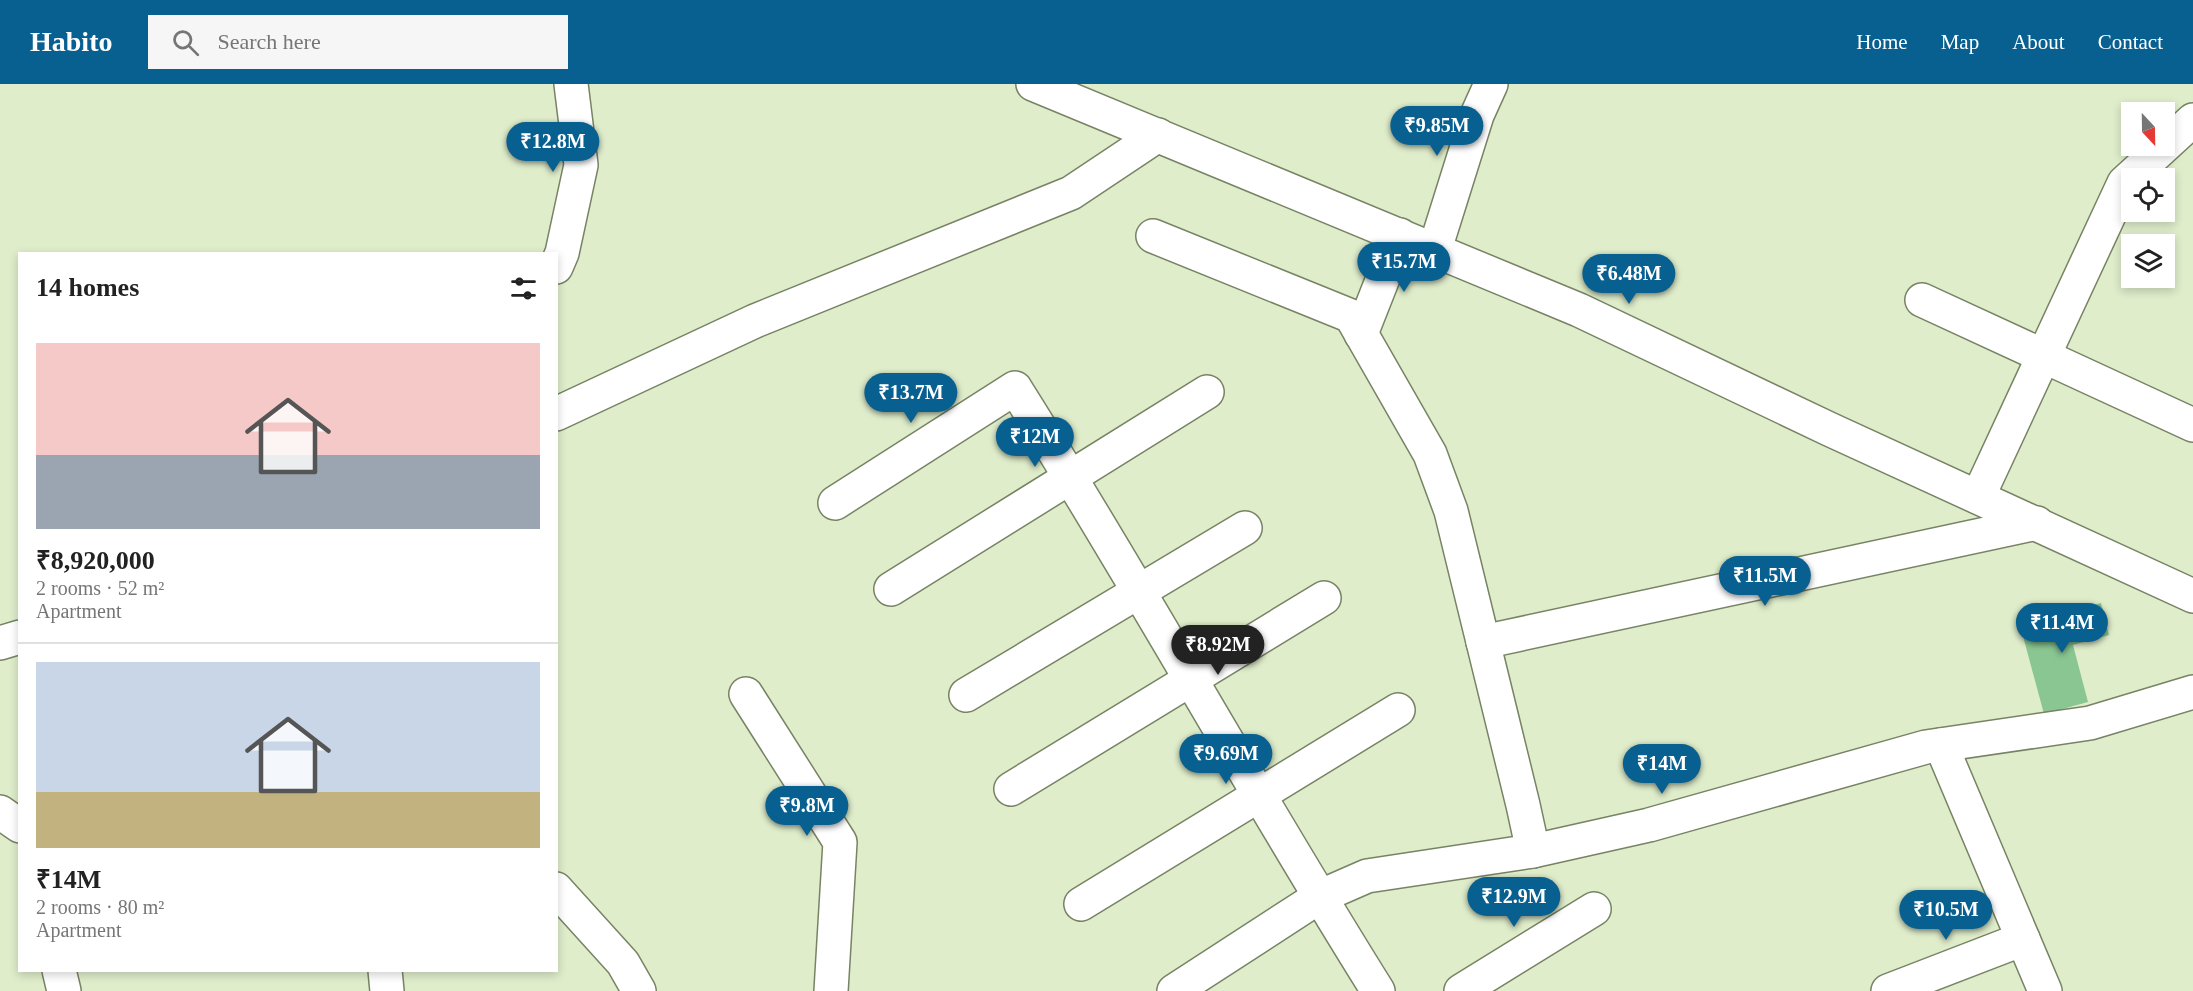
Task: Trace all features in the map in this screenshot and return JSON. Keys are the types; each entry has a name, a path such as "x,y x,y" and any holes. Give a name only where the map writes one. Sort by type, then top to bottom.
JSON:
{"street":[{"path":"558,262 581,165 571,84"},
{"path":"1033,84 1580,309 1829,429 2193,596"},
{"path":"1435,249 1477,115 1491,84"},
{"path":"1978,496 2124,183 2193,120"},
{"path":"558,413 755,321 1071,193 1158,135"},
{"path":"1361,334 1400,235"},
{"path":"1153,236 1351,316 1430,454 1451,511 1524,805 1533,851"},
{"path":"1922,300 2193,424"},
{"path":"835,503 1015,388 1071,476 1319,897 1378,991"},
{"path":"891,590 1207,392"},
{"path":"1483,642 2037,523"},
{"path":"966,695 1245,528"},
{"path":"1011,789 1324,598"},
{"path":"0,642 18,638"},
{"path":"1174,991 1319,897 1367,876 1533,851 1649,825 1926,747 2090,723 2193,692"},
{"path":"746,694 840,842 831,991"},
{"path":"1081,904 1398,710"},
{"path":"1941,745 2045,991"},
{"path":"0,812 18,825"},
{"path":"0,827 18,826"},
{"path":"558,891 623,963 639,991"},
{"path":"1461,991 1594,909"},
{"path":"1888,991 2023,939"},
{"path":"59,972 64,991"},
{"path":"385,972 387,991"}],"building":[{"path":"2101,603 2109,635 2073,645 2088,702 2044,714 2020,625"}]}
